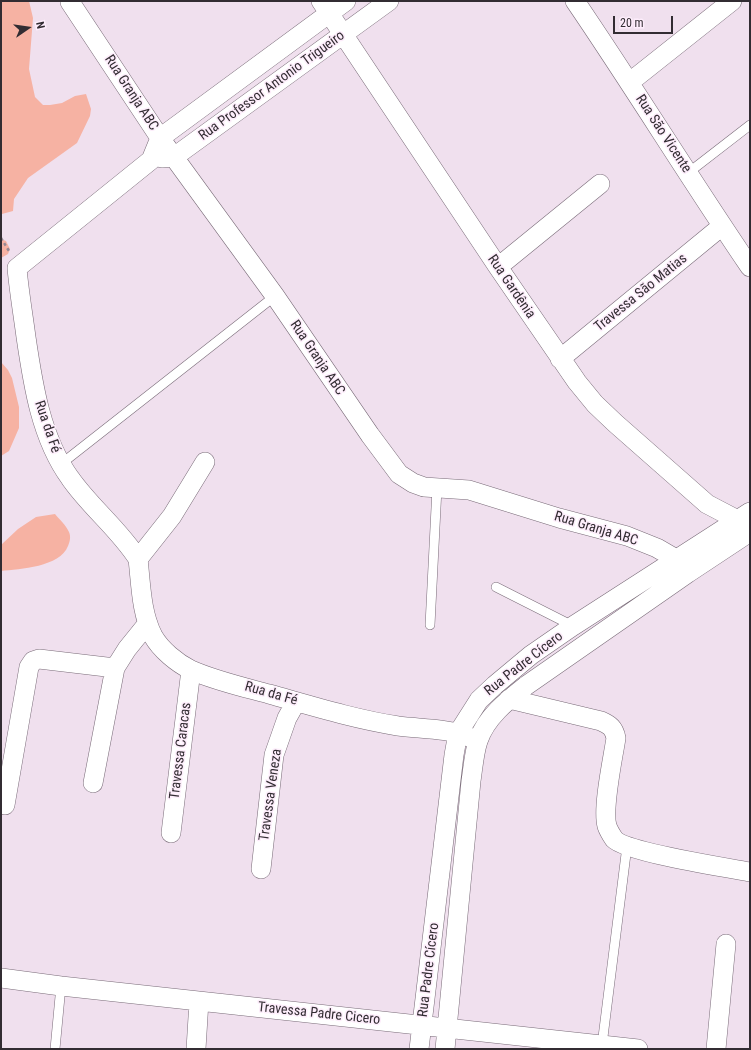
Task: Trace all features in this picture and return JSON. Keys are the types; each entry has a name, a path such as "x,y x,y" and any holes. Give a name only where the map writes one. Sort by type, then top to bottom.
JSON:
{"street":[{"name":"Rua Professor Antonio Trigueiro","path":"160,138 325,8 346,1"},
{"name":"Rua Professor Antonio Trigueiro","path":"151,160 174,157 343,36 389,1"},
{"name":"Rua São Vicente","path":"575,1 630,82 750,267"},
{"path":"630,82 732,1"},
{"name":"Rua Granja ABC","path":"70,2 160,138 275,296 370,435 399,474 413,483 424,487 469,490 559,518 627,536 657,548 676,559"},
{"name":"Rua Gardênia","path":"325,8 560,359 595,404 707,504 747,523"},
{"path":"151,160 160,138"},
{"name":"Rua da Fé","path":"151,160 17,268 34,387 45,429 61,464 70,479 128,543 138,559 148,623 154,636 166,652 180,663 191,670 216,679 336,713 398,726 458,733 478,741"},
{"path":"498,267 600,184"},
{"name":"Travessa São Matias","path":"560,359 722,226"},
{"path":"138,559 172,516 205,462"},
{"name":"Rua Padre Cícero","path":"419,1049 454,755 458,733 479,700 494,685 531,655 676,559 747,523"},
{"name":"Rua Padre Cícero","path":"445,1049 471,781 478,741 488,723 496,712 509,699 527,685 675,582 747,523"},
{"path":"93,782 115,668 127,649 148,623"},
{"path":"4,805 29,667 32,662 39,659 115,668"},
{"name":"Travessa Caracas","path":"171,833 191,670"},
{"path":"509,699 610,725 616,738 605,809 607,825 614,840 627,846 690,861 750,872"},
{"name":"Travessa Veneza","path":"261,869 274,755 287,718 296,702"},
{"path":"716,1049 726,944"},
{"name":"Travessa Padre Cicero","path":"1,978 61,986 422,1025 593,1046 638,1049"},
{"path":"196,1049 199,1001"}],"lane":[{"path":"688,173 750,125"},
{"path":"61,464 275,296"},
{"path":"430,625 437,488"},
{"path":"496,588 573,626"},
{"path":"593,1046 627,846"},
{"path":"55,1049 61,986"}],"shaded area":[{"path":"1,1 29,1 33,18 29,69 35,97 43,105 50,105 62,103 75,96 86,94 91,109 90,116 77,143 28,178 14,199 13,211 2,214"},
{"path":"1,239 6,241 10,249 8,254 1,258"},
{"path":"1,362 8,370 12,378 19,407 19,428 9,451 1,456"},
{"path":"55,514 70,534 68,546 64,553 48,563 39,566 1,571 1,545 18,529 36,517"}]}
